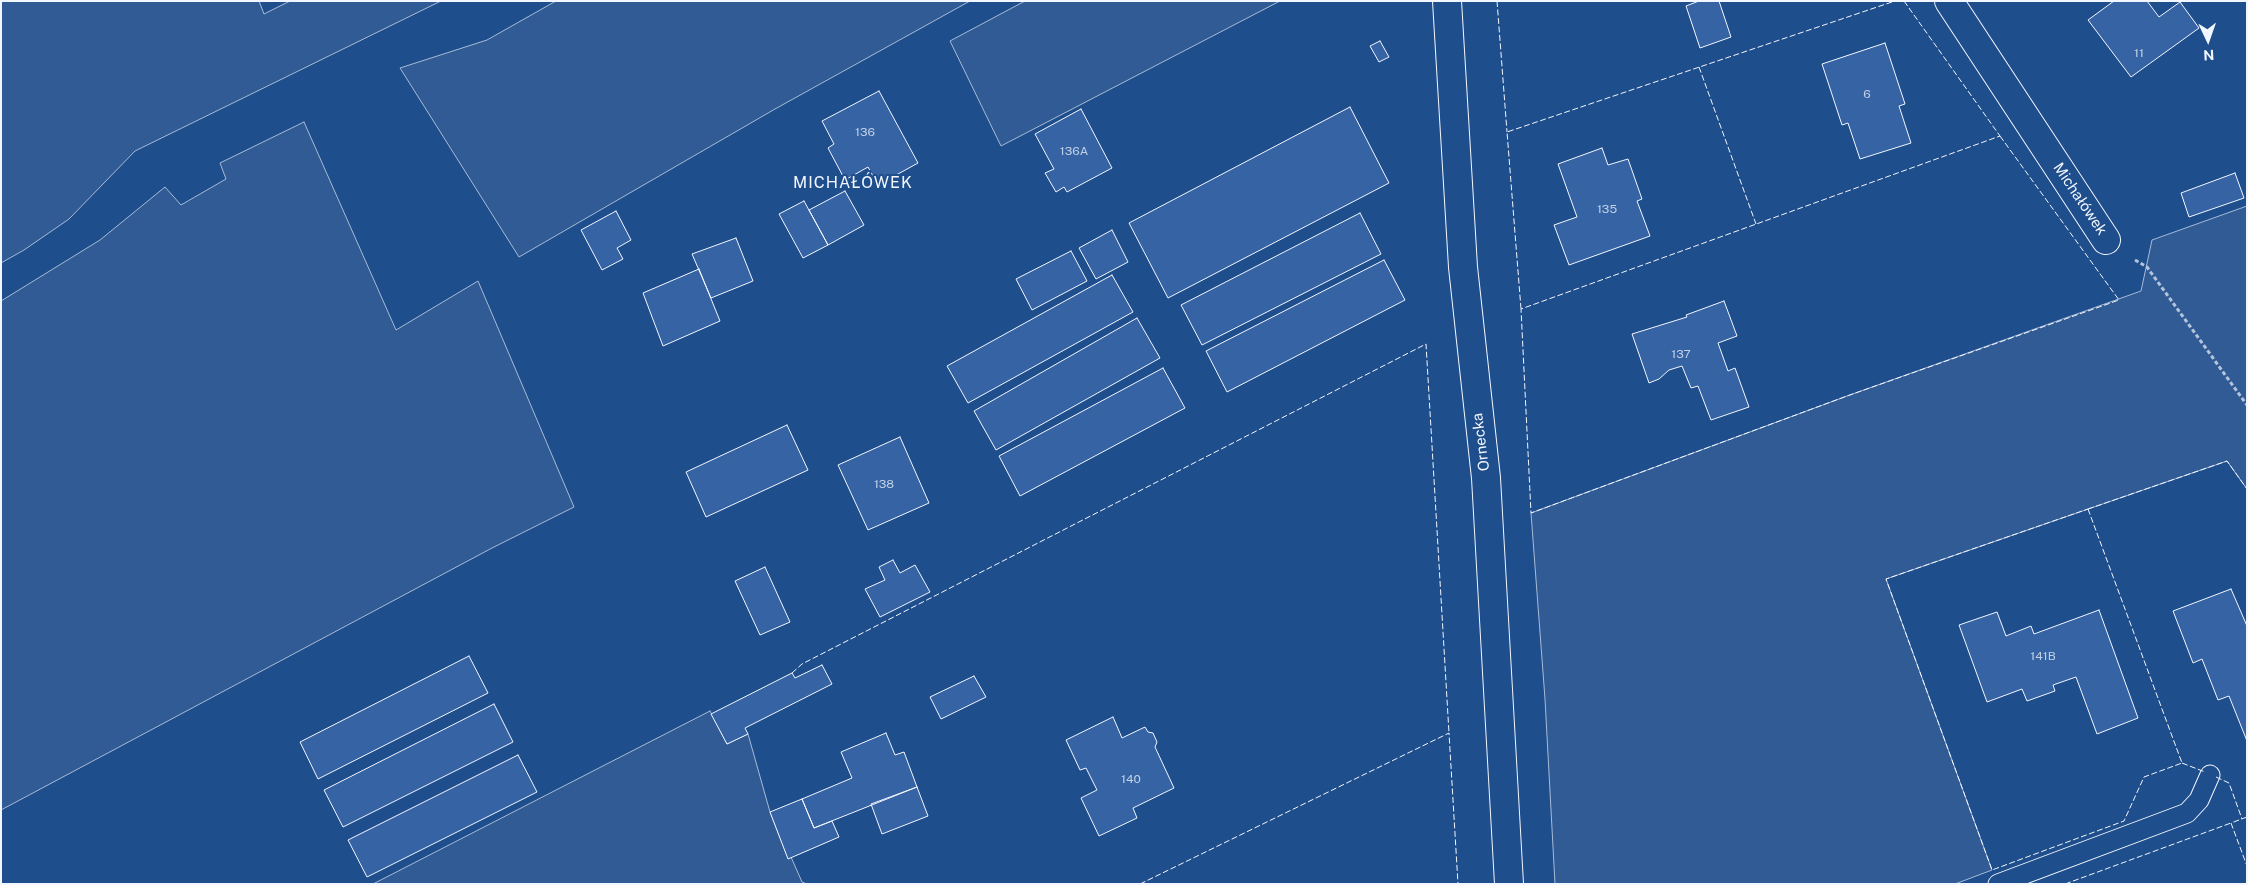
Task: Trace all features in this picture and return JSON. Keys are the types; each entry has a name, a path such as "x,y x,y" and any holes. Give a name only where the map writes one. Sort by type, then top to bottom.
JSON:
{"street":[{"name":"Ornecka","path":"1447,1 1464,286 1486,478 1509,884"},
{"name":"Michałówek","path":"1949,1 2106,240"}],"lane":[{"path":"1998,884 2186,813 2199,800 2210,774"}],"path":[{"name":"Michałówek","path":"2106,240 2147,267 2247,405"}],"shaded area":[{"path":"1,1 259,1 264,14 290,1 441,1 135,151 69,219 24,250 1,263"},
{"path":"556,1 970,1 775,109 519,257 400,68 487,40"},
{"path":"1025,1 1280,1 1001,146 950,41"},
{"path":"304,122 396,330 478,281 574,507 492,548 1,810 1,301 100,240 165,187 181,205 226,179 220,163"},
{"path":"2247,206 2247,489 2227,461 1886,579 1992,870 1955,884 1555,884 1545,699 1531,513 1847,396 2141,291 2152,240"},
{"path":"710,711 727,744 748,734 770,812 788,858 791,857 802,882 807,884 373,884"}],"building":[{"path":"1699,1 1719,1 1731,37 1700,48 1686,6"},
{"path":"2114,1 2147,1 2159,17 2180,2 2199,28 2131,77 2088,20"},
{"path":"1380,41 1389,57 1379,62 1370,46"},
{"path":"1885,43 1905,104 1899,106 1911,143 1860,159 1848,123 1842,125 1822,64"},
{"path":"879,91 918,163 878,185 868,167 845,180 828,148 834,144 822,121"},
{"path":"1350,107 1389,183 1168,298 1129,223"},
{"path":"1081,109 1112,168 1067,192 1064,187 1056,192 1045,173 1054,169 1035,134"},
{"path":"1602,148 1608,165 1628,159 1642,199 1637,201 1650,236 1569,265 1554,225 1577,217 1558,164"},
{"path":"2235,173 2244,198 2189,217 2181,193"},
{"path":"845,191 864,225 828,245 809,210"},
{"path":"804,201 828,245 803,258 779,214"},
{"path":"616,211 631,240 617,248 623,259 602,270 581,230"},
{"path":"1360,213 1381,254 1202,345 1181,305"},
{"path":"1112,230 1128,262 1096,279 1079,248"},
{"path":"736,238 753,281 711,298 692,254"},
{"path":"1071,251 1087,281 1032,310 1016,279"},
{"path":"1384,260 1405,300 1227,392 1206,351"},
{"path":"699,269 720,321 663,346 643,293"},
{"path":"1112,275 1133,312 968,403 947,366"},
{"path":"1724,301 1737,336 1718,343 1728,371 1735,368 1749,407 1711,420 1698,386 1691,388 1682,366 1669,370 1659,379 1649,383 1632,334 1687,317 1686,315"},
{"path":"1137,318 1160,358 996,450 974,411"},
{"path":"1163,368 1185,408 1020,496 999,456"},
{"path":"787,425 808,470 706,517 686,472"},
{"path":"900,437 929,503 868,530 838,465"},
{"path":"893,560 900,573 915,565 930,592 880,617 865,589 885,580 879,567"},
{"path":"765,567 790,622 760,635 735,581"},
{"path":"2231,589 2247,626 2247,741 2229,696 2218,700 2202,659 2193,663 2173,611"},
{"path":"2099,610 2138,718 2097,734 2076,677 2053,685 2055,691 2027,701 2022,689 1987,702 1959,625 1997,612 2006,636 2031,626 2034,634"},
{"path":"469,656 488,693 318,779 300,742"},
{"path":"822,665 832,684 745,728 748,734 727,744 711,714 792,673 795,678"},
{"path":"974,676 986,697 941,719 930,697"},
{"path":"494,704 513,742 343,827 324,790"},
{"path":"1113,717 1122,738 1145,727 1148,732 1153,733 1157,742 1155,747 1174,788 1133,808 1137,818 1099,836 1081,798 1097,790 1086,768 1080,770 1066,740"},
{"path":"886,733 895,755 904,752 917,787 814,828 802,799 852,778 841,752"},
{"path":"518,755 537,792 367,877 348,840"},
{"path":"917,787 928,816 882,834 871,804"},
{"path":"802,799 814,828 832,821 839,837 788,859 770,812"}],"fence":[{"path":"1497,1 1507,132"},
{"path":"1521,309 1507,132 1895,1"},
{"path":"1904,1 2000,136"},
{"path":"1699,67 1756,224"},
{"path":"2000,136 2119,300 1847,396 1531,513 1521,309 2000,136"},
{"path":"792,673 802,664 1426,344 1449,733"},
{"path":"2088,509 2227,461 2247,489"},
{"path":"2088,509 2182,763 2144,777 2124,821 1992,870 1886,579 2088,509"},
{"path":"1140,884 1449,733 1458,884"},
{"path":"2182,763 2205,772"},
{"path":"2216,777 2229,783 2242,819"},
{"path":"2247,817 2231,823 2247,866"},
{"path":"2065,884 2231,823"}],"district":[{"name":"MICHAŁÓWEK","path":"853,183"}]}
